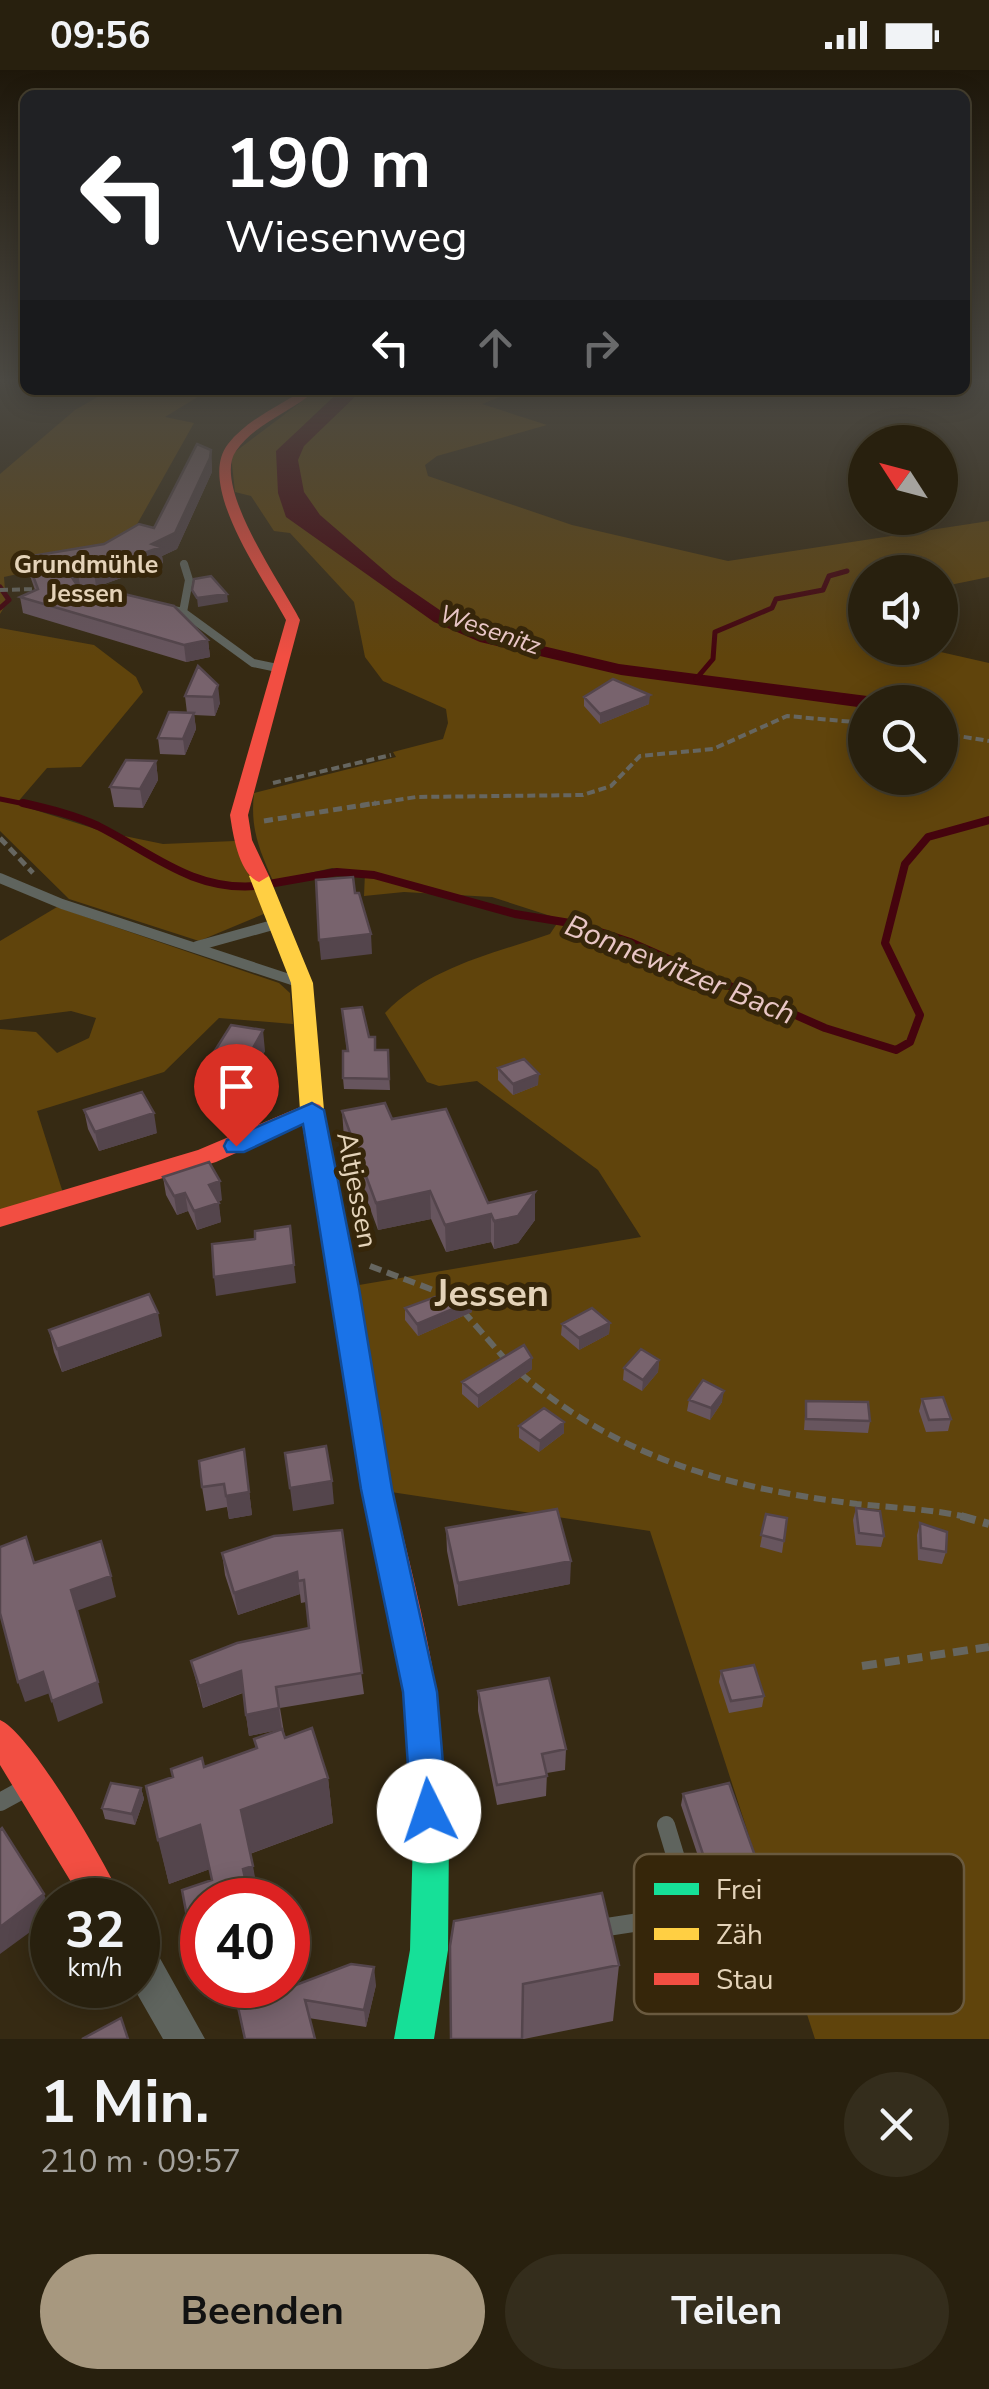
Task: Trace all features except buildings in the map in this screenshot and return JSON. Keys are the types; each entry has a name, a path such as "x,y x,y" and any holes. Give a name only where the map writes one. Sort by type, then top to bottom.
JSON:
{"street":[{"name":"Altjessen","path":"225,473 240,524 293,620 239,815 243,840 281,922 302,983 312,1110 376,1489 420,1692 437,1950 414,2039"},
{"path":"0,1218 207,1156 312,1110"},
{"path":"0,1736 34,1784 90,1878"},
{"path":"160,1996 185,2039"}],"lane":[{"path":"182,612 189,580 184,563"},
{"path":"152,606 182,612 254,663 282,670"},
{"path":"0,878 62,904 302,983"},
{"path":"197,946 281,922"},
{"path":"0,1802 34,1784"},
{"path":"666,1825 675,1854"},
{"path":"577,1932 634,1923"}],"path":[{"path":"0,590 47,590"},
{"path":"241,825 416,796 582,796 610,786 640,756 713,750 787,716 848,721"},
{"path":"958,736 989,740"},
{"path":"246,790 392,755"},
{"path":"339,1255 452,1297 533,1386 630,1447 686,1472 740,1486 989,1524"},
{"path":"862,1666 989,1646"}],"shaded area":[{"path":"166,473 122,551 4,577 6,604 0,614 0,474"},
{"path":"233,473 427,473 572,525 728,561 898,535 958,535 958,526 989,521 989,577 958,583 958,555 848,555 848,665 958,665 958,656 989,663 989,2039 815,2039 807,2014 964,2014 964,1854 755,1854 650,1531 391,1492 359,1285 641,1237 598,1170 477,1081 439,1086 427,1082 385,1013 402,997 441,973 550,934 560,919 492,897 404,892 364,896 365,873 332,868 273,881 257,838 254,793 396,757 393,752 443,739 448,723 446,709 383,681 365,657 354,602 290,533 274,531 251,496 235,492"},
{"path":"277,473 300,473 304,492 320,515 393,578 447,615 492,634 619,664 848,693 848,706 621,675 480,642 434,622 286,517 278,493"},
{"path":"0,628 94,645 136,677 143,692 81,767 47,768 16,804 105,832 163,844 235,841 271,911 199,941 69,899 0,831"},
{"path":"57,907 279,983 290,993 293,1024 219,1018 164,1072 37,1111 63,1193 0,1212 0,1029 36,1032 57,1053 89,1038 96,1018 71,1011 0,1020 0,941"}],"waterway":[{"path":"696,679 713,659 715,632 772,608 776,599 823,590 829,576 847,571"},
{"name":"Bonnewitzer Bach","path":"0,587 9,600 0,608"},
{"name":"Bonnewitzer Bach","path":"0,799 35,806"},
{"name":"Bonnewitzer Bach","path":"23,803 35,806"},
{"name":"Bonnewitzer Bach","path":"35,806 98,826 192,876 212,883 256,886"},
{"name":"Bonnewitzer Bach","path":"269,884 337,872 374,875 515,914 576,924 630,942 825,1028 896,1050 910,1042 920,1015 885,943 905,864 928,837 989,820"}],"traffic: fast":[{"path":"414,2039 429,1950 431,1836 425,1759"}],"traffic: slow":[{"path":"259,876 302,983 312,1110 354,1355"}],"traffic: jam":[{"path":"224,473 236,515 293,620 239,815 243,840 259,876"},
{"path":"0,1218 207,1156 312,1110"},
{"path":"354,1355 377,1489 420,1692 425,1759"},
{"path":"0,1736 34,1783 90,1878"}],"district":[{"name":"Grundmühle Jessen","path":"86,580"},
{"name":"Jessen","path":"492,1293"}],"route":[{"path":"236,1146 312,1110 376,1489 420,1692 429,1811"}],"water label":[{"name":"Wesenitz","path":"490,630"}]}
